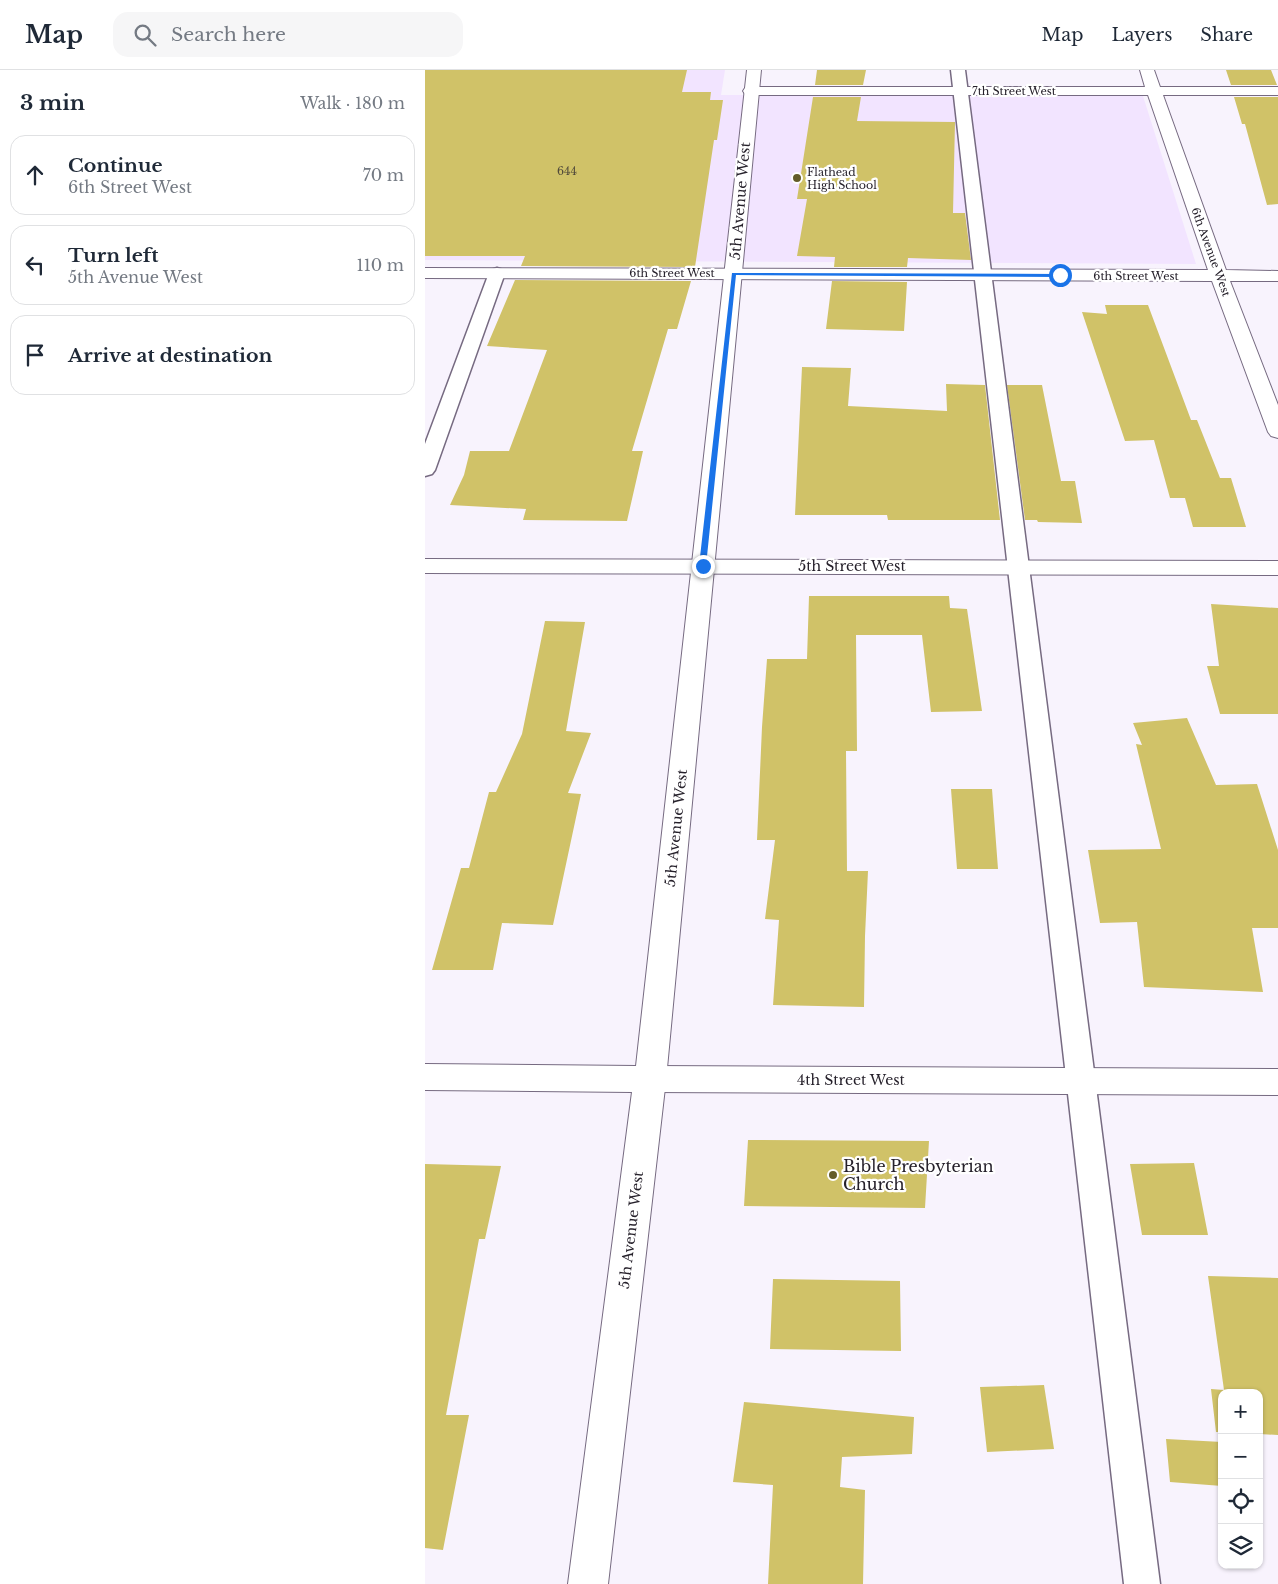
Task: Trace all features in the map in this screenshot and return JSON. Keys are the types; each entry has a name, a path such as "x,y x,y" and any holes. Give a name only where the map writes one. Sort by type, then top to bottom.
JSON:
{"street":[{"name":"6th Avenue West","path":"1147,70 1219,276 1278,432"},
{"name":"7th Street West","path":"752,80 960,80 1154,91 1278,91"},
{"name":"5th Avenue West","path":"588,1584 650,1079 734,274 752,80"},
{"name":"6th Street West","path":"425,273 1278,276"},
{"name":"5th Street West","path":"425,566 1278,568"},
{"name":"4th Street West","path":"425,1077 1278,1082"}],"lane":[{"path":"960,80 1079,1081 1142,1584"},
{"path":"425,470 497,273"}],"shaded area":[{"name":"Flathead High School","path":"425,70 725,70 721,95 1143,96 1196,264 425,260"}],"building":[{"path":"425,70 687,70 682,92 711,92 710,100 723,100 717,140 714,140 695,267 521,266 525,256 425,256"},
{"path":"817,70 866,70 863,85 815,85"},
{"path":"1226,70 1271,70 1277,85 1231,85"},
{"path":"813,97 861,97 857,121 955,122 953,213 965,213 971,260 908,258 907,267 834,267 835,257 797,256 807,199 797,199"},
{"path":"1234,97 1278,97 1278,204 1267,205 1245,124 1242,124"},
{"path":"515,280 691,281 677,329 668,329 632,451 643,451 627,521 523,520 526,509 450,505 464,475 470,451 509,451 547,350 487,346"},
{"path":"832,281 907,282 904,331 826,329"},
{"path":"1105,305 1148,305 1191,420 1197,420 1220,478 1231,478 1246,527 1193,527 1185,498 1170,498 1154,440 1125,441 1082,312 1107,314"},
{"path":"802,367 851,368 848,406 947,411 946,384 985,385 1000,520 888,520 887,515 795,515"},
{"path":"1007,385 1042,385 1061,481 1075,481 1082,523 1025,520"},
{"path":"809,596 949,596 950,608 967,609 982,711 931,712 922,635 856,635 857,751 846,751 847,871 868,871 864,1007 773,1005 779,920 765,919 775,840 757,840 767,659 807,659"},
{"path":"1211,604 1278,608 1278,714 1220,714 1207,666 1219,666"},
{"path":"545,621 585,622 566,731 591,733 568,793 581,794 553,925 502,923 493,970 432,970 461,868 469,868 489,792 496,792 522,734"},
{"path":"1187,718 1216,785 1257,784 1278,850 1278,928 1252,928 1263,992 1144,987 1137,922 1100,923 1088,850 1161,849 1136,744 1142,745 1133,723"},
{"path":"951,789 992,789 998,869 957,869"},
{"path":"748,1140 929,1141 925,1208 744,1206"},
{"path":"1194,1163 1208,1235 1142,1235 1130,1164"},
{"path":"425,1164 501,1166 485,1239 479,1239 446,1415 469,1415 443,1550 425,1548"},
{"path":"1208,1276 1278,1278 1278,1435 1263,1434 1263,1389 1224,1389"},
{"path":"773,1279 900,1281 901,1351 770,1349"},
{"path":"1044,1385 1054,1449 987,1452 980,1387"},
{"path":"1211,1389 1218,1390 1218,1432 1216,1432"},
{"path":"744,1402 914,1417 912,1454 842,1457 840,1487 865,1490 863,1584 768,1584 773,1485 733,1482"},
{"path":"1166,1439 1218,1442 1218,1486 1170,1482"}],"place":[{"name":"Flathead High School","path":"797,178"},
{"name":"Bible Presbyterian Church","path":"833,1175"}],"route":[{"path":"703,566 734,274 1060,275"}]}
